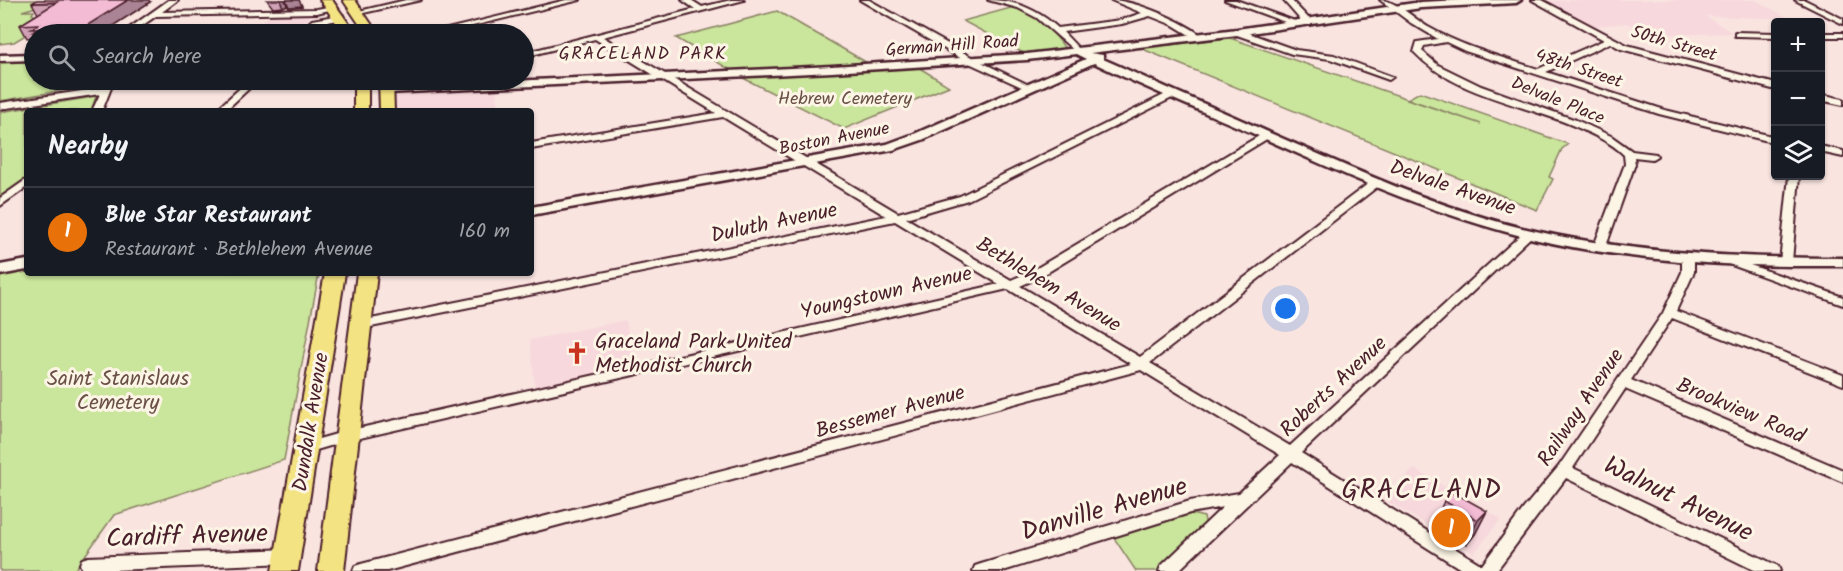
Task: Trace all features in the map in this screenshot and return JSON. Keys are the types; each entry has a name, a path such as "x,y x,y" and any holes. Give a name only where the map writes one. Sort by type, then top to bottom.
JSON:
{"main road":[{"path":"349,0 366,24"},
{"path":"334,6 344,24"},
{"path":"361,90 362,108"},
{"path":"387,90 387,108"},
{"path":"0,268 24,264"},
{"name":"Dundalk Avenue","path":"287,564 335,276"},
{"name":"Dundalk Avenue","path":"331,571 368,276"}],"street":[{"path":"140,24 174,0"},
{"path":"359,12 417,0"},
{"path":"474,24 576,0"},
{"path":"686,0 701,10"},
{"path":"534,53 740,0"},
{"path":"864,0 972,61 1029,87"},
{"path":"992,0 1032,10 1076,50"},
{"path":"1115,0 1176,23 1199,37"},
{"path":"1229,0 1303,23"},
{"path":"1287,0 1303,23"},
{"name":"48th Street","path":"1384,0 1394,9 1446,40 1662,112 1771,139"},
{"name":"German Hill Road","path":"534,80 664,77 972,61 1199,37 1394,9 1516,0"},
{"name":"50th Street","path":"1536,0 1610,40 1659,58 1771,86"},
{"path":"1799,0 1843,22"},
{"path":"154,14 317,11 334,6"},
{"path":"313,24 334,6"},
{"path":"1056,32 1122,22 1150,13"},
{"path":"1238,32 1295,52 1331,57 1389,77"},
{"path":"1738,34 1771,35"},
{"path":"1825,35 1843,35"},
{"name":"Bethlehem Avenue","path":"597,37 1291,454 1477,571"},
{"name":"Boston Avenue","path":"534,211 899,143 1093,59 1142,46 1199,37"},
{"name":"Delvale Place","path":"1446,40 1420,44 1418,52 1457,79 1572,120 1614,142 1629,154"},
{"path":"1538,72 1610,40"},
{"name":"Delvale Avenue","path":"1076,50 1267,135 1456,213 1529,233 1600,246 1688,258 1730,261 1843,262"},
{"path":"0,58 24,57"},
{"path":"0,106 106,90"},
{"path":"98,108 106,90"},
{"path":"223,108 243,90"},
{"name":"Duluth Avenue","path":"361,325 897,217 964,198 1173,94"},
{"path":"1825,98 1843,102"},
{"path":"534,146 725,114"},
{"name":"Youngstown Avenue","path":"306,448 347,436 1011,285 1036,274 1267,135"},
{"path":"1825,150 1843,154"},
{"path":"1600,246 1630,164 1629,154 1652,156"},
{"path":"1785,262 1794,180"},
{"name":"Bessemer Avenue","path":"361,571 1135,368 1377,182"},
{"path":"0,203 24,184"},
{"name":"Roberts Avenue","path":"1167,571 1529,233"},
{"name":"Railway Avenue","path":"1487,571 1564,470 1669,313 1688,272 1688,258"},
{"path":"1730,261 1843,301"},
{"path":"1669,313 1843,380"},
{"name":"Brookview Road","path":"1622,382 1843,476"},
{"name":"Walnut Avenue","path":"1564,470 1772,571"},
{"name":"Danville Avenue","path":"981,571 1190,507 1243,498"},
{"name":"Cardiff Avenue","path":"88,564 287,564"}],"shaded area":[{"path":"1755,0 1789,18 1705,16 1733,33 1652,35 1626,23 1587,27 1544,1"},
{"path":"313,14 302,24 260,24 271,15"},
{"path":"496,90 498,108 392,108 391,91"},
{"path":"626,320 633,366 535,388 530,340"},
{"path":"1414,469 1501,519 1474,553 1385,500"}],"green space":[{"path":"0,0 45,0 36,7 22,11 34,11 32,14 37,17 35,24 24,24 24,36 14,42 0,44"},
{"path":"1018,6 1044,24 1064,47 1061,50 1027,55 963,21"},
{"name":"Hebrew Cemetery","path":"777,11 871,65 734,72 676,38"},
{"path":"1230,38 1407,99 1420,92 1568,144 1562,149 1549,177 1553,179 1537,210 1140,48"},
{"path":"24,61 24,90 65,90 0,101 0,62"},
{"name":"Hebrew Cemetery","path":"918,67 949,86 844,129 741,77"},
{"path":"97,93 92,108 25,108 87,98"},
{"path":"24,108 24,180 0,200 0,112"},
{"name":"Saint Stanislaus Cemetery","path":"24,272 24,276 318,276 284,460 114,515 74,571 0,571 0,276"},
{"path":"1191,514 1204,517 1206,525 1158,571 1136,571 1114,538"}],"building":[{"path":"37,0 128,0 89,24 20,25 57,2 32,3"},
{"path":"1453,492 1487,511 1478,520 1444,501"}],"place":[{"name":"Graceland Park United Methodist Church","path":"577,353"},
{"name":"Blue Star Restaurant","path":"1451,528"}],"district":[{"name":"GRACELAND PARK","path":"643,53"},
{"name":"GRACELAND","path":"1422,489"}]}
